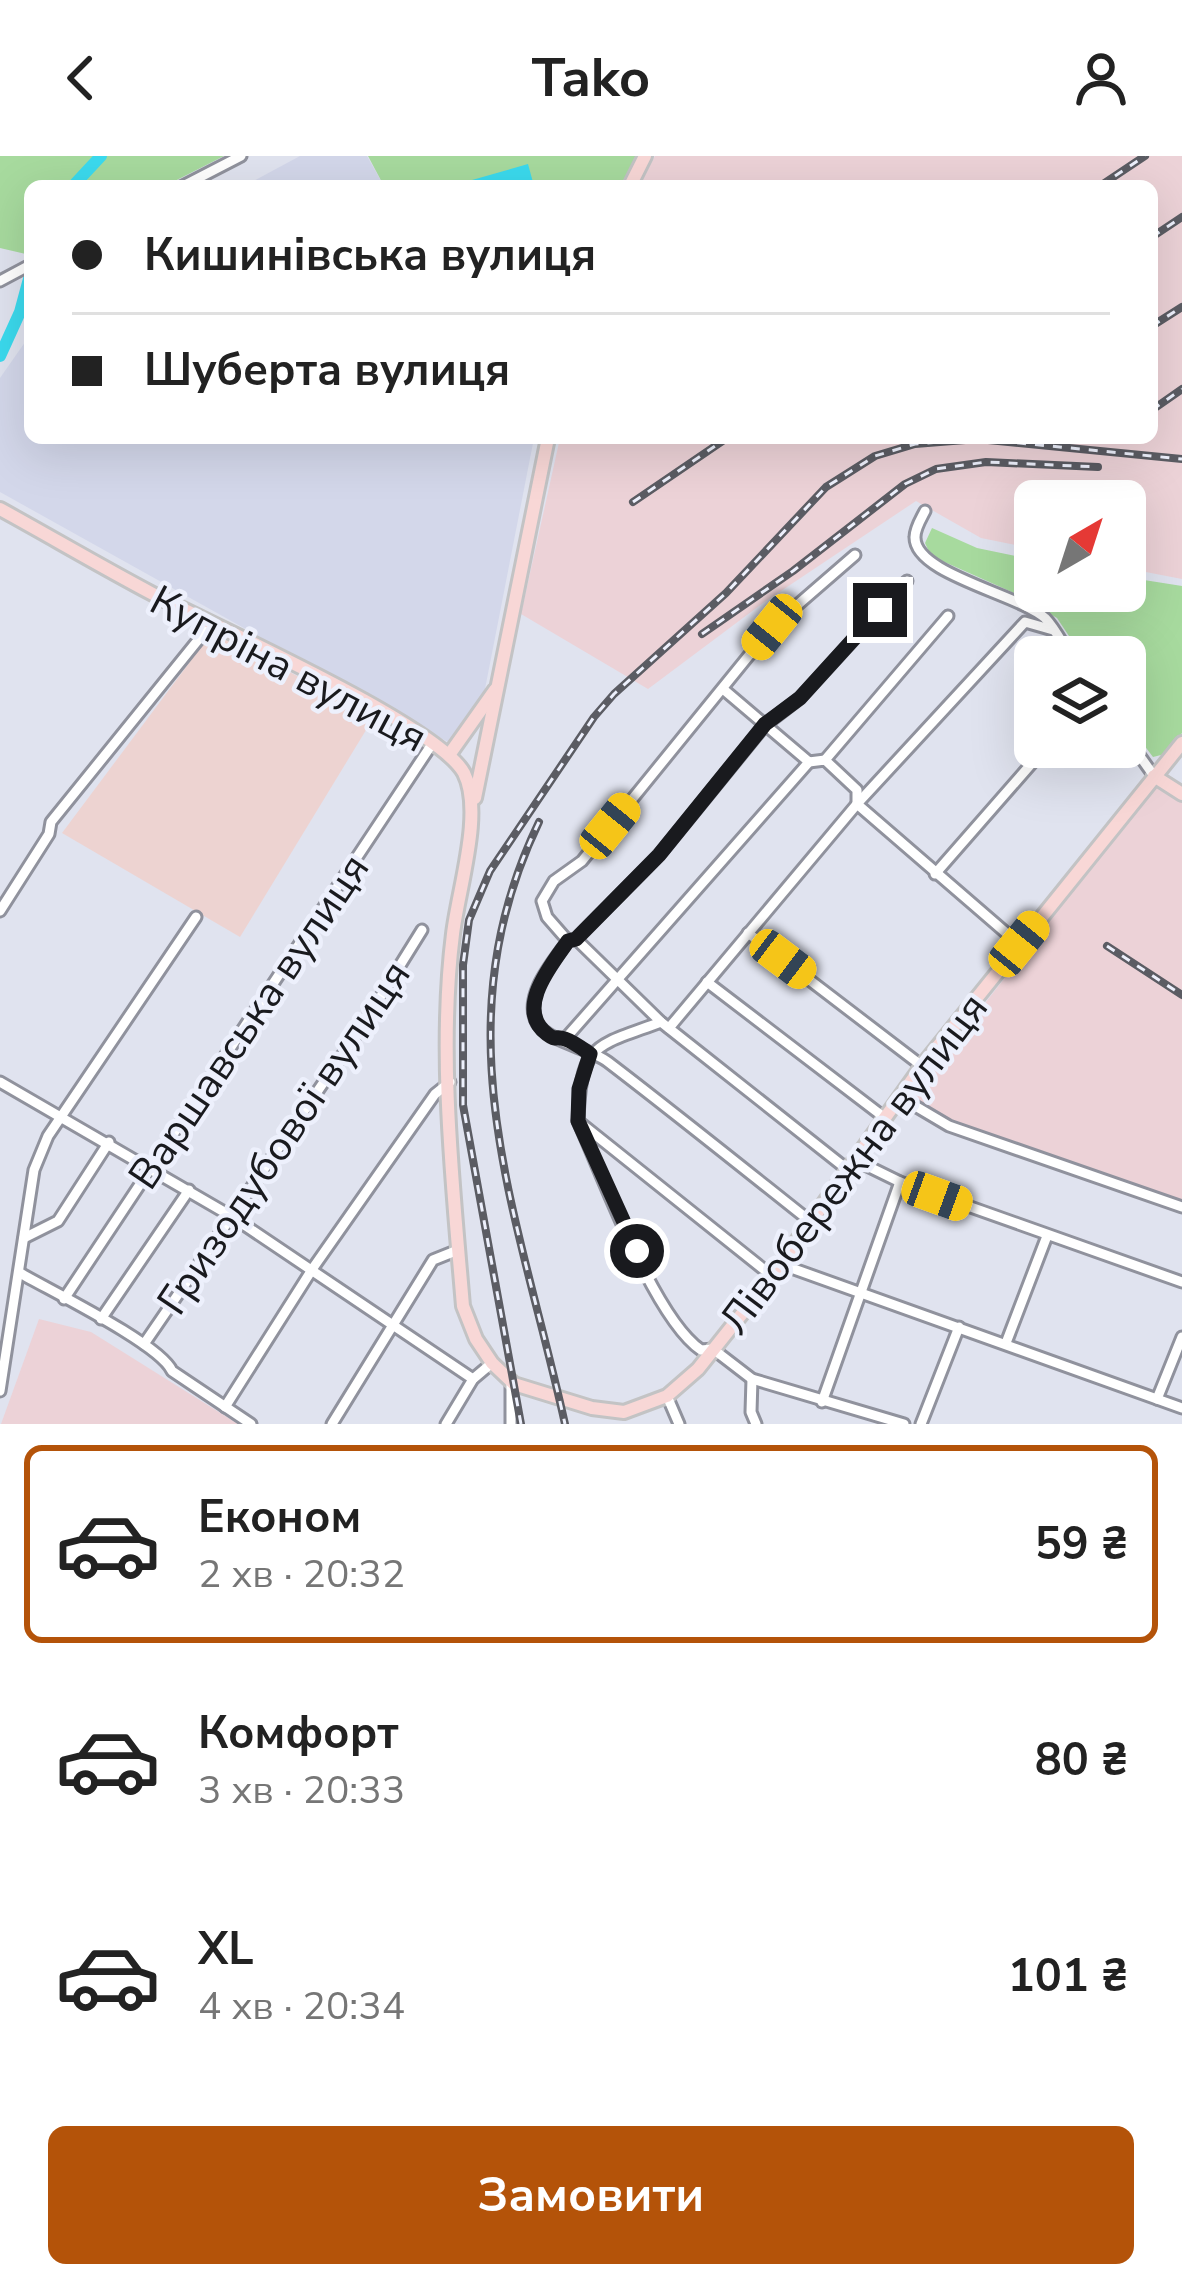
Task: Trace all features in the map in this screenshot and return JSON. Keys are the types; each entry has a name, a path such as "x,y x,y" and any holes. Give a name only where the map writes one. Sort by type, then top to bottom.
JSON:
{"main road":[{"path":"472,817 547,444"},
{"name":"Купріна вулиця","path":"2,513 273,652 432,744 463,772 471,791 472,817 452,940 450,1082 458,1250 468,1323 492,1363 511,1382"},
{"path":"449,755 499,684"},
{"path":"459,741 469,754 485,754"},
{"name":"Лівобережна вулиця","path":"667,1396 698,1370 922,1066 1182,743"},
{"path":"1154,776 1182,794"},
{"path":"511,1382 592,1408 624,1412 667,1396"}],"street":[{"path":"195,180 241,156"},
{"path":"925,511 914,533 917,551 935,566 1026,606 1046,619 1058,636"},
{"path":"855,556 772,627 582,861 546,891 542,901 548,917 665,1025 851,1165 1182,1282"},
{"path":"811,1222 601,1056 549,1035 537,1023 533,1008 545,976 572,940 659,855 765,724 800,698 907,581"},
{"path":"565,1039 808,762 825,760 948,616"},
{"path":"904,1424 752,1378 713,1349 701,1350 676,1328 578,1121 579,1089 590,1054 607,1042 665,1025 707,982 857,804 1025,622 1053,629"},
{"path":"0,911 49,834 51,822 212,624"},
{"path":"723,689 808,762"},
{"name":"Варшавська вулиця","path":"64,1298 432,744"},
{"path":"825,760 857,790 857,804 1019,944"},
{"path":"1146,765 1154,776"},
{"path":"935,874 1028,768"},
{"path":"0,1391 34,1170 48,1136 196,917"},
{"name":"Гризодубової вулиця","path":"144,1344 363,1025 422,930"},
{"path":"748,933 922,1066"},
{"path":"707,982 885,1118"},
{"path":"0,1082 231,1216 473,1379"},
{"path":"225,1407 313,1268 434,1094 450,1082"},
{"path":"900,1097 949,1126 1182,1208"},
{"path":"578,1121 776,1270 859,1292 1182,1408"},
{"path":"23,1238 58,1221 109,1142"},
{"path":"822,1402 900,1182"},
{"path":"100,1319 189,1190"},
{"path":"1006,1343 1047,1235"},
{"path":"332,1424 433,1260 458,1250"},
{"path":"20,1273 144,1344 170,1363 172,1371 251,1424"},
{"path":"921,1424 959,1327"},
{"path":"1157,1399 1182,1336"},
{"path":"446,1424 473,1379 492,1363"},
{"path":"752,1378 751,1412 756,1424"},
{"path":"511,1382 511,1424"},
{"path":"667,1396 679,1424"}],"shaded area":[{"path":"300,156 367,156 381,180 255,180"},
{"path":"655,156 1182,156 1182,579 1146,572 1146,480 1014,480 1014,545 981,538 916,501 763,603 648,689 521,614 559,444 1158,444 1158,180 642,180"},
{"path":"24,344 24,444 533,444 484,694 448,742 0,492 0,378"},
{"path":"213,631 374,717 240,937 62,833"},
{"path":"1156,785 1182,802 1182,1214 955,1128 913,1095"},
{"path":"39,1319 91,1332 238,1424 1,1424"}],"green space":[{"path":"0,156 224,156 177,180 24,180 24,254 0,248"},
{"path":"368,156 637,156 625,180 381,180"},
{"path":"932,528 977,548 1014,556 1014,593 931,556 925,543"},
{"path":"1146,580 1182,586 1182,733 1165,754 1153,757 1146,748 1146,636 1069,636 1047,612 1146,612"}],"water":[{"path":"528,164 532,180 472,180"}],"waterway":[{"path":"79,180 101,156"},
{"path":"0,356 24,297"}],"railway":[{"path":"1109,180 1145,156"},
{"path":"1158,233 1182,217"},
{"path":"1158,322 1182,307"},
{"path":"1158,406 1182,389"},
{"path":"633,502 718,444"},
{"path":"521,1424 463,1105 463,965 469,920 490,871 614,694 726,593 826,487 875,456 915,444"},
{"path":"1029,444 1182,459"},
{"path":"702,634 905,484 936,469 986,462 1098,467"},
{"path":"539,822 509,900 494,975 491,1049 510,1197 565,1424"},
{"path":"1107,946 1182,995"}],"route":[{"path":"637,1251 578,1121 579,1089 590,1054 549,1035 537,1023 536,996 568,941 616,902 765,724 800,698 880,610"}]}
